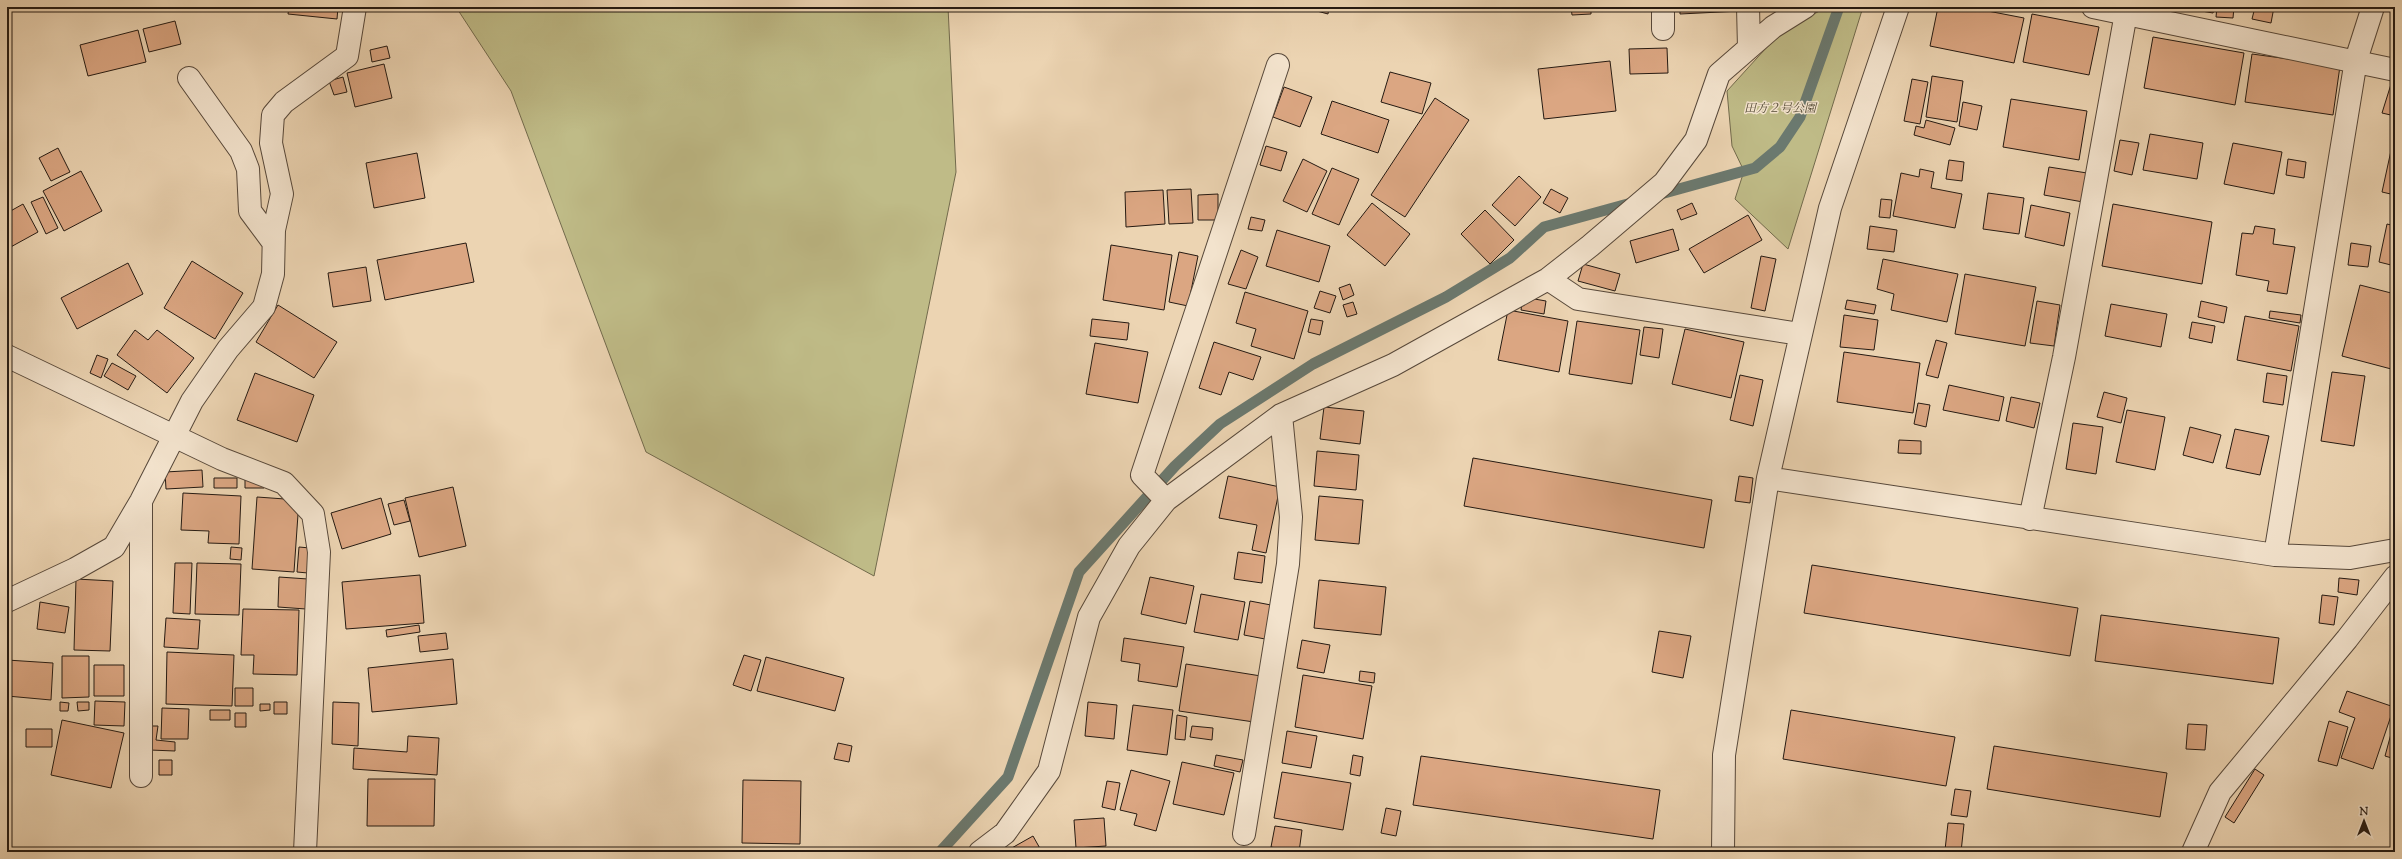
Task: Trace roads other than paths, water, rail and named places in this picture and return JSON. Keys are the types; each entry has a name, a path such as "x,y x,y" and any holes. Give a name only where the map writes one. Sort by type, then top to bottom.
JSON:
{"street":[{"path":"7,601 75,569 114,547 141,501 192,401 228,349 264,307 273,274 274,230 282,194 271,143 273,115 284,102 347,56 355,7"},
{"path":"1663,7 1663,28"},
{"path":"1748,7 1749,48"},
{"path":"980,852 1005,833 1049,771 1089,617 1129,546 1166,500 1281,416 1393,365 1548,279 1590,246 1664,183 1696,140 1719,74 1773,27 1806,7"},
{"path":"1723,852 1724,754 1768,478 1830,208 1898,7"},
{"path":"2093,7 2356,60 2395,70"},
{"path":"2275,555 2356,60 2373,7"},
{"path":"2030,519 2064,357 2126,13"},
{"path":"1166,500 1142,475 1278,65"},
{"path":"189,78 241,151 248,169 250,211 273,242"},
{"path":"1548,279 1578,299 1800,334"},
{"path":"7,356 222,459 284,483 313,514 319,552 305,852"},
{"path":"1244,834 1288,564 1291,517 1281,416"},
{"path":"1768,478 2275,555 2350,558 2395,550"},
{"path":"141,501 141,776"},
{"path":"2193,852 2220,792 2347,639 2395,576"}],"waterway":[{"path":"1657,195 1755,168 1780,147 1800,117 1839,7"},
{"path":"940,852 1008,777 1079,572 1175,466 1220,424 1313,364 1446,297 1510,258 1544,227 1635,202"}],"park label":[{"name":"田方２号公園","path":"1780,108"}]}
